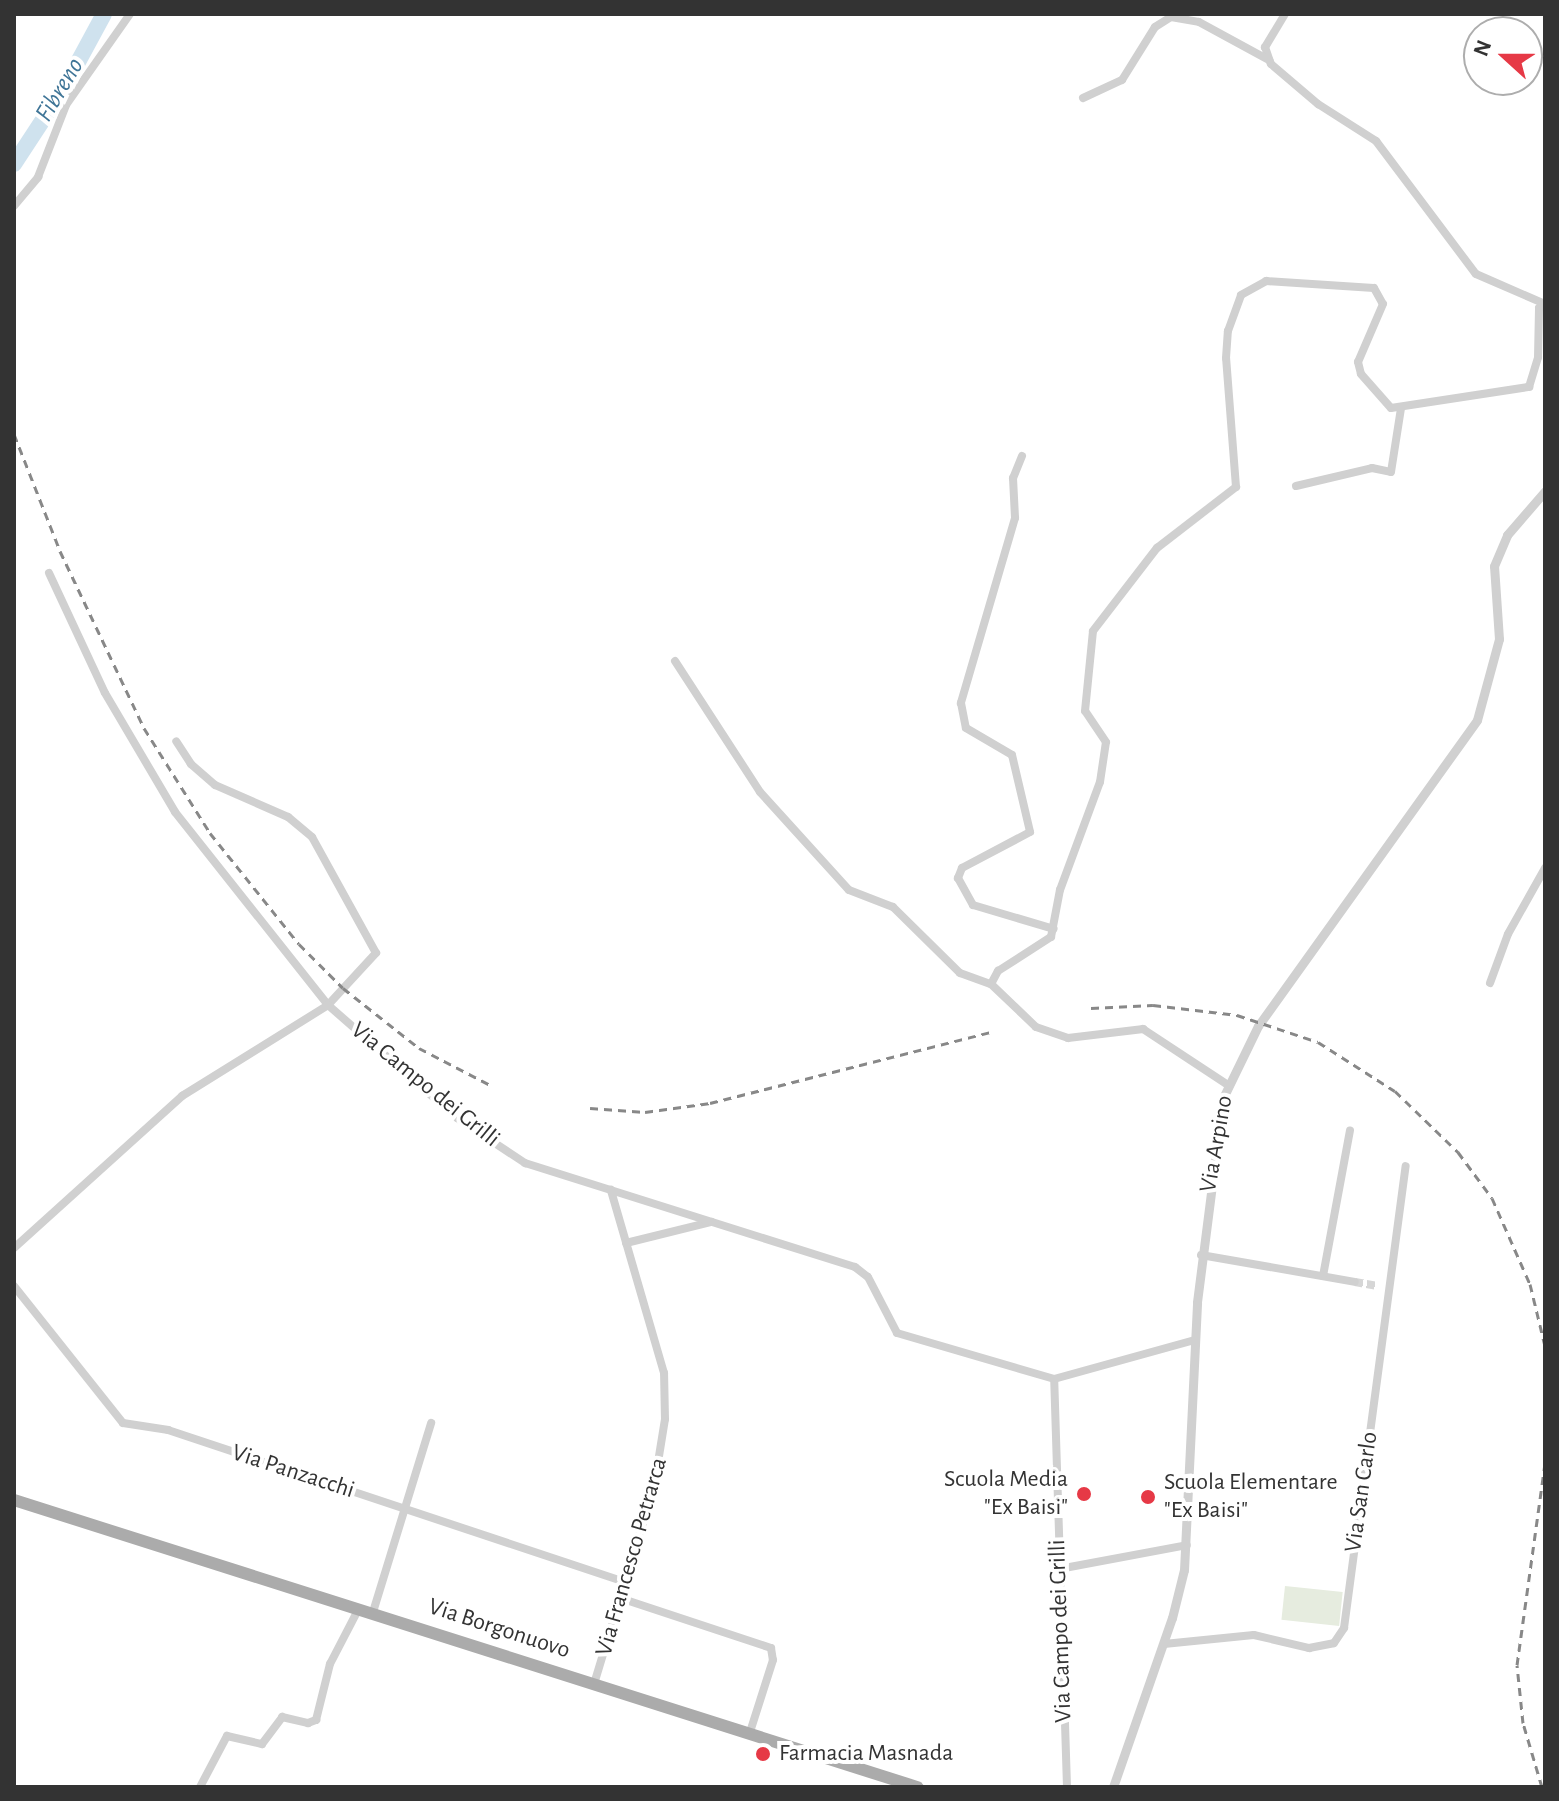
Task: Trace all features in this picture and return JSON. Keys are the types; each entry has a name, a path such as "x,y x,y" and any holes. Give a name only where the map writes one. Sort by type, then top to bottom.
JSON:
{"main road":[{"name":"Via Borgonuovo","path":"14,1500 917,1787"}],"street":[{"path":"14,206 38,177 66,105 130,14"},
{"path":"1270,61 1265,47 1285,14"},
{"path":"1083,98 1122,80 1155,27 1171,17 1199,22 1270,61 1318,104 1376,141 1476,274 1545,305"},
{"path":"991,984 998,971 1042,947 1054,929 1060,890 1107,755 1106,742 1085,711 1093,631 1157,548 1236,487 1226,358 1228,331 1241,295 1266,281 1374,288 1383,304 1358,362 1384,404 1401,408 1529,387 1538,357 1539,308 1545,305"},
{"path":"1296,486 1372,468 1391,472 1401,408"},
{"path":"1022,456 1013,478 1015,518 961,703 972,734 1008,748 1030,832 962,868 958,878 973,905 1054,929"},
{"name":"Via Arpino","path":"1113,1787 1164,1644 1187,1545 1201,1255 1213,1146 1228,1085 1258,1026 1477,720 1499,639 1494,566 1507,535 1545,491"},
{"path":"49,573 110,703 175,812 241,902 328,1005 377,955 312,837 288,817 215,785 191,764 176,741"},
{"path":"675,661 760,792 840,882 855,894 893,907 963,975 991,984 1020,1016 1043,1030 1071,1038 1143,1029 1228,1085"},
{"path":"1490,983 1508,934 1545,868"},
{"name":"Via Campo dei Grilli","path":"14,1248 182,1096 328,1005 485,1138 527,1164 861,1270 888,1325 900,1335 1054,1379 1067,1787"},
{"path":"1323,1276 1350,1130"},
{"name":"Via San Carlo","path":"1164,1644 1254,1635 1309,1648 1334,1643 1344,1628 1406,1166"},
{"name":"Via Francesco Petrarca","path":"594,1684 623,1599 662,1452 666,1381 611,1190"},
{"path":"626,1243 712,1222"},
{"path":"1201,1255 1355,1282"},
{"name":"Via Panzacchi","path":"14,1286 123,1423 168,1430 627,1583"},
{"path":"1378,1286 1389,1288"},
{"path":"1054,1379 1195,1340"},
{"path":"373,1612 431,1423"},
{"path":"1059,1569 1187,1545"},
{"path":"623,1599 771,1648 773,1660 750,1732"},
{"path":"200,1787 227,1736 262,1744 282,1717 308,1723 316,1720 329,1667 359,1608"}],"shaded area":[{"path":"1285,1586 1343,1592 1339,1626 1281,1620"}],"waterway":[{"name":"Fibreno","path":"14,164 64,88 104,14"}],"tunnel":[{"path":"1355,1282 1378,1286"}],"railway":[{"path":"14,434 60,551 144,728 210,833 299,944 343,988 419,1048 490,1085"},
{"path":"1091,1008 1153,1005 1237,1015 1318,1042 1395,1091 1458,1152 1492,1198 1530,1284 1545,1346"},
{"path":"590,1108 645,1112 710,1103 991,1032"},
{"path":"1542,1787 1523,1723 1517,1665 1545,1462"}],"place":[{"name":"Scuola Media \"Ex Baisi\"","path":"1084,1494"},
{"name":"Scuola Elementare \"Ex Baisi\"","path":"1148,1497"},
{"name":"Farmacia Masnada","path":"763,1754"}]}
